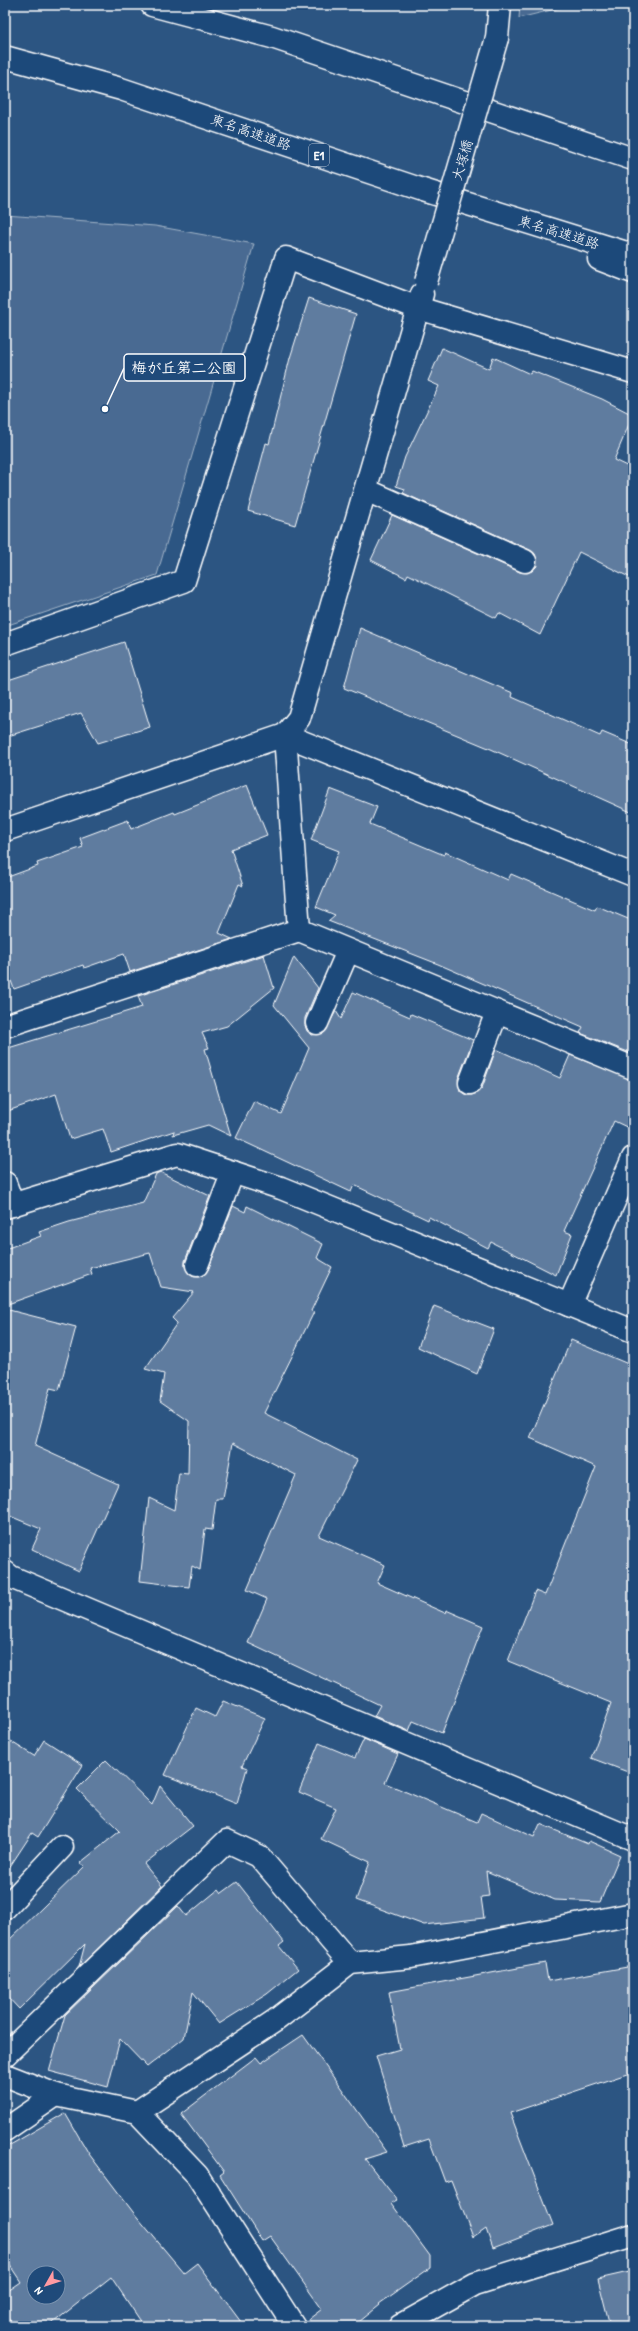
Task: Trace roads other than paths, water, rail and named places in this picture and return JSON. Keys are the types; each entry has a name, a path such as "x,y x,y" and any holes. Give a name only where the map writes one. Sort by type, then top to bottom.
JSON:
{"main road":[{"path":"152,5 272,37"},
{"path":"181,5 633,159"},
{"name":"大塚橋","path":"284,735 299,718 497,38 500,5"},
{"name":"東名高速道路","path":"5,58 122,89 423,190 633,255"},
{"path":"423,190 633,272"},
{"path":"5,644 184,581 286,258 418,308 633,372"},
{"path":"366,490 525,561"},
{"path":"284,735 299,930"},
{"path":"5,830 284,735 633,875"},
{"path":"5,1026 299,930 633,1068"},
{"path":"317,1023 348,951"},
{"path":"470,1083 498,1012"},
{"path":"5,1183 9,1206 177,1154 281,1188 633,1331"},
{"path":"569,1305 633,1158"},
{"path":"197,1265 233,1172"},
{"path":"5,1572 25,1583 633,1839"},
{"path":"5,2055 227,1841 259,1856 350,1963"},
{"path":"5,1908 62,1847"},
{"path":"137,2112 276,2020 350,1963 411,1957 633,1914"},
{"path":"5,2075 56,2095 137,2112 197,2175 294,2326"},
{"path":"5,2130 56,2095"},
{"path":"400,2326 475,2284 633,2235"}],"place":[{"name":"梅が丘第二公園","path":"105,409"}]}
